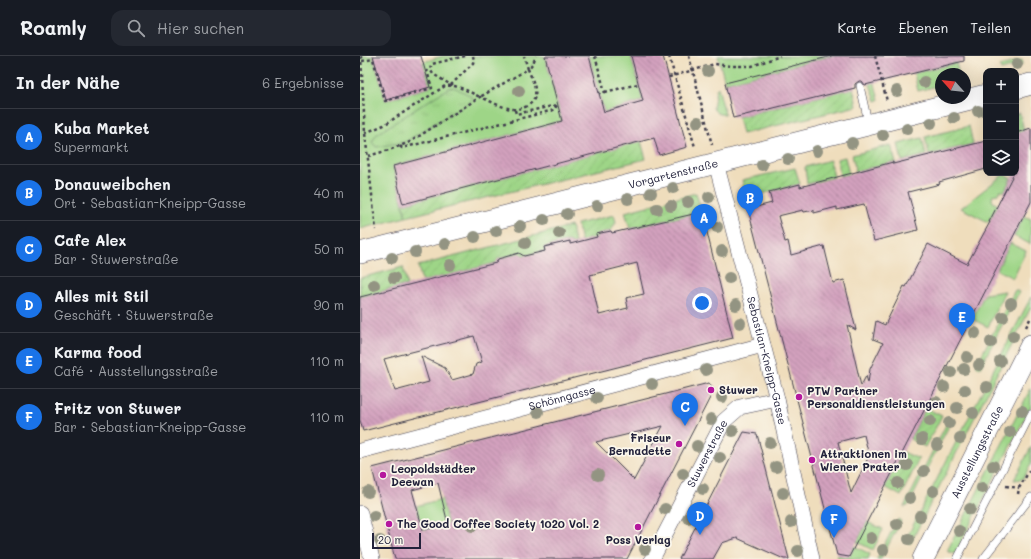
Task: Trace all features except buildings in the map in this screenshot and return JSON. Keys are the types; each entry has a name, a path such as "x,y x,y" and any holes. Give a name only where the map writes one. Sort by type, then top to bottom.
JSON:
{"street":[{"path":"1019,87 1031,84"},
{"name":"Vorgartenstraße","path":"369,250 983,96"},
{"name":"Sebastian-Kneipp-Gasse","path":"716,163 777,399 812,559"},
{"name":"Schönngasse","path":"360,451 763,344"},
{"name":"Ausstellungsstraße","path":"923,559 1031,345"},
{"name":"Stuwerstraße","path":"652,559 724,421 740,407 777,399"},
{"path":"360,513 372,559"}],"lane":[{"path":"860,86 869,124"},
{"path":"957,559 1031,414"},
{"path":"983,559 1031,497"}],"path":[{"path":"361,56 365,133 368,156 369,250"},
{"path":"362,61 373,59 385,101 432,88 427,72 432,64 465,56"},
{"path":"451,85 473,63 473,56"},
{"path":"515,112 533,101 536,96 536,87 524,56"},
{"path":"368,156 410,142 480,97 528,69 536,56"},
{"path":"595,56 605,92"},
{"path":"669,56 695,147"},
{"path":"689,56 716,163"},
{"path":"668,77 715,64 752,66 780,56"},
{"path":"875,56 887,101"},
{"path":"430,69 433,74 451,85"},
{"path":"599,93 638,84"},
{"path":"365,133 384,125 445,86 451,85 458,86 515,112 557,105 554,110 402,148 400,146"},
{"path":"515,112 517,119"},
{"path":"1019,488 1031,468"}],"green space":[{"path":"360,56 373,56 386,100 430,87 423,62 443,56 545,56 562,121 393,166 406,217 360,229"},
{"path":"589,56 631,56 643,101 604,112"},
{"path":"718,56 832,56 725,83"},
{"path":"868,56 879,100 876,101 870,84"},
{"path":"1022,60 1023,64 1008,68 1000,68 1000,66"},
{"path":"956,63 957,68 935,68"},
{"path":"935,68 935,87 918,91 914,73"},
{"path":"450,87 456,88 471,96 471,101 405,142 376,147 372,142 377,134"},
{"path":"718,87 725,114 718,113 713,108 716,89"},
{"path":"853,88 857,106 742,134 738,117"},
{"path":"1019,113 1024,131 1019,132"},
{"path":"969,126 973,144 929,155 925,137"},
{"path":"922,138 926,155 902,161 898,144"},
{"path":"641,141 646,159 406,217 403,204"},
{"path":"891,145 896,163 893,162 856,172 852,155"},
{"path":"845,157 849,174 840,176 837,159"},
{"path":"830,160 834,177 807,184 805,167"},
{"path":"795,168 800,184 746,198 742,180"},
{"path":"1001,176 1008,176 1011,178 1004,192 1000,190 998,194 993,195 993,202 998,205 988,222 961,208"},
{"path":"696,193 702,212 630,229 625,212"},
{"path":"614,215 616,222 611,231 597,234 597,237 581,242 577,224"},
{"path":"1024,216 1031,219 1030,244 1014,236"},
{"path":"571,226 575,243 570,244 569,241 544,247 545,251 524,256 519,253 499,259 496,263 422,282 418,266"},
{"path":"1010,243 1026,251 1013,278 997,270"},
{"path":"403,267 407,285 360,297 360,278"},
{"path":"1015,290 1019,292 980,368 976,366"},
{"path":"1005,291 988,327 972,319 985,294"},
{"path":"1031,297 1031,307 910,544 905,541"},
{"path":"1031,388 1031,406 955,554 947,551"},
{"path":"926,408 942,416 925,447 910,439"},
{"path":"948,421 951,422 908,506 904,507"},
{"path":"1031,447 1031,464 1023,479 1014,480"},
{"path":"903,452 919,459 901,496 885,487"},
{"path":"442,499 448,525 424,536 416,506"},
{"path":"898,519 901,521 881,559 877,559"},
{"path":"867,522 883,529 873,550 857,542"},
{"path":"854,546 870,554 868,559 838,559 837,555 849,557"}],"place":[{"name":"Donauweibchen","path":"750,217"},
{"name":"Kuba Market","path":"704,237"},
{"name":"Karma food","path":"962,336"},
{"name":"Stuwer","path":"711,390"},
{"name":"PTW Partner Personaldienstleistungen","path":"799,397"},
{"name":"Cafe Alex","path":"685,426"},
{"name":"Friseur Bernadette","path":"679,444"},
{"name":"Attraktionen im Wiener Prater","path":"812,460"},
{"name":"Leopoldstädter Deewan","path":"383,475"},
{"name":"The Good Coffee Society 1020 Vol. 2","path":"389,524"},
{"name":"Poss Verlag","path":"638,527"},
{"name":"Alles mit Stil","path":"700,535"},
{"name":"Fritz von Stuwer","path":"834,538"}]}
